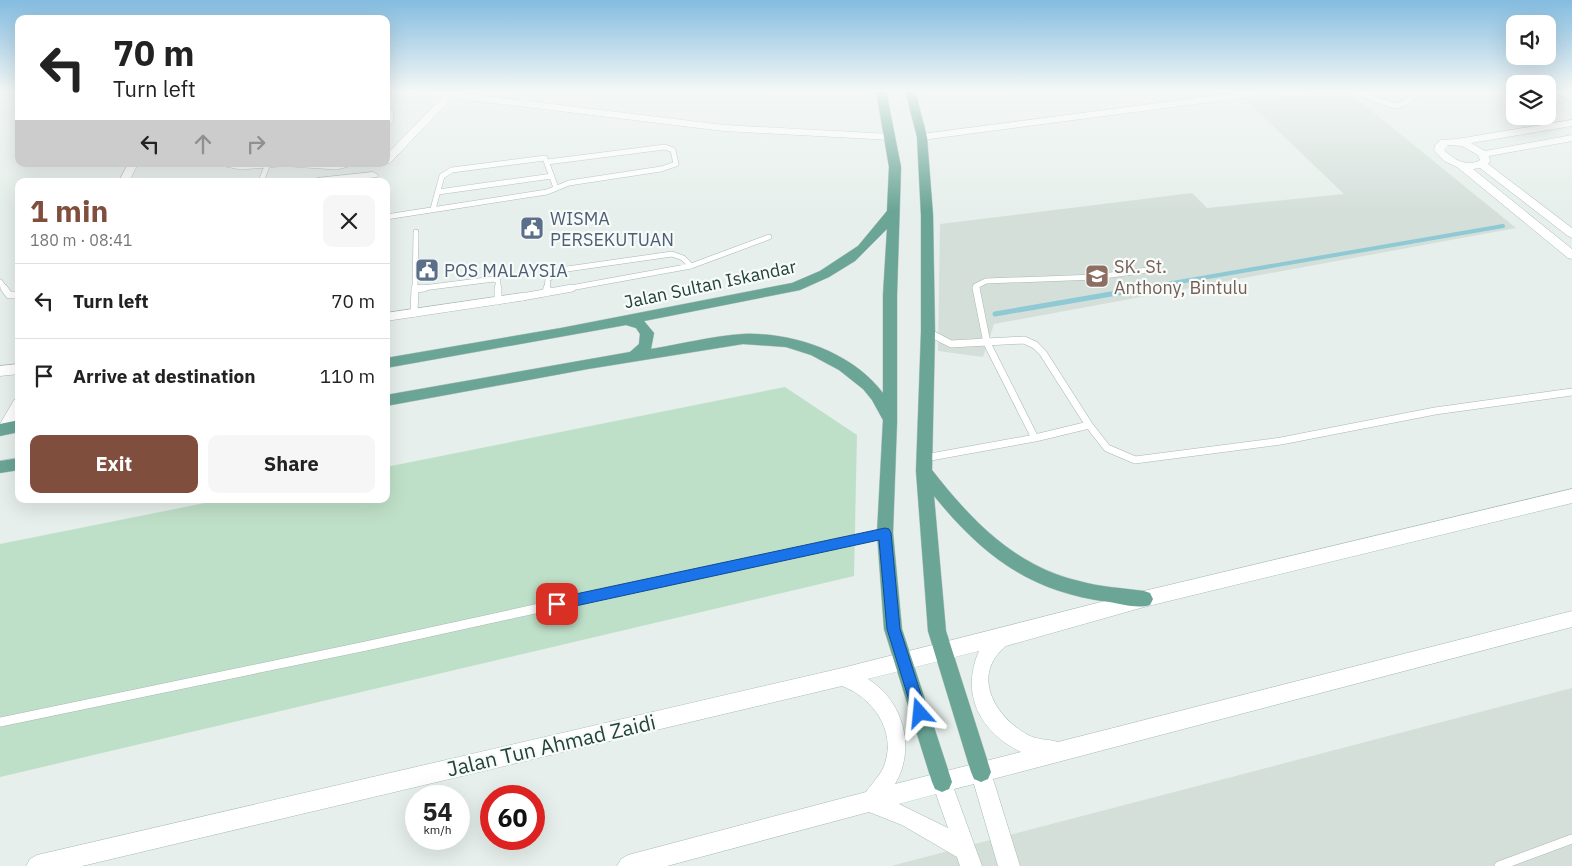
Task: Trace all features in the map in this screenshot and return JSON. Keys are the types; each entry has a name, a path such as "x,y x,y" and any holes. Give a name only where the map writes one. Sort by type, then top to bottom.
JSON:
{"main road":[{"path":"890,130 895,167 890,295 890,422 885,533 893,629 968,858"},
{"path":"920,130 927,215 928,332 924,464 937,631 1001,843 1010,866"},
{"name":"Jalan Sultan Iskandar","path":"390,362 627,320 795,287 818,279 846,262 868,245 894,211"},
{"path":"627,320 641,325 647,332 646,346 633,357"},
{"path":"390,400 742,339 772,340 824,354 864,382 877,396 890,422"},
{"path":"924,464 971,529 996,551 1029,571 1069,587 1144,599"},
{"path":"0,467 15,465"},
{"name":"Jalan Tun Ahmad Zaidi","path":"37,866 842,677 1144,599 1572,496"},
{"path":"628,866 942,782 1572,619"},
{"path":"1006,636 993,645 984,659 980,675 981,693 989,713 1003,730 1022,744 1044,750 1065,750"},
{"path":"842,677 865,687 876,697 887,712 896,734 895,764 870,802"},
{"path":"870,802 909,818 968,858"}],"street":[{"path":"390,157 416,130"},
{"path":"769,130 891,137"},
{"path":"922,137 972,130"},
{"path":"1524,130 1441,144 1439,150 1446,158 1461,164 1477,166 1483,159 1572,138"},
{"path":"1458,142 1473,146 1483,159 1572,234"},
{"path":"1461,164 1572,255"},
{"path":"373,178 381,167"},
{"path":"390,316 522,298"},
{"path":"0,371 15,369"},
{"path":"8,428 15,413"}],"lane":[{"path":"390,215 547,192 569,183 671,167 676,164 673,150 665,147 547,162"},
{"path":"433,210 442,176 452,170 541,157 546,158 556,188"},
{"path":"438,192 552,176"},
{"path":"414,313 416,232"},
{"path":"522,298 691,266 769,237"},
{"path":"546,293 548,279 560,270 672,254 687,260 691,266"},
{"path":"1035,438 987,343 976,286 986,281 1096,277 1155,269"},
{"path":"415,288 494,279 498,281 498,301"},
{"path":"0,282 9,294"},
{"path":"0,298 9,294 15,295"},
{"path":"928,332 951,344 1024,340 1035,344 1043,352 1089,425 1107,448 1135,460 1147,460 1281,441 1436,412 1572,392"},
{"path":"924,464 1089,425"},
{"path":"0,722 366,646 885,533"},
{"path":"1499,866 1572,839"}],"shaded area":[{"name":"SK. St. Anthony, Bintulu","path":"1278,130 1396,130 1516,228 994,324 983,357 938,351 940,224 1192,193 1207,208 1344,194"},
{"path":"1572,688 1572,866 891,866"}],"green space":[{"path":"785,387 857,435 854,576 0,777 0,544 205,503 390,503 390,466"}],"waterway":[{"path":"1138,289 1503,226"},
{"path":"995,314 1146,288"}],"place":[{"name":"WISMA PERSEKUTUAN","path":"532,228"},
{"name":"POS MALAYSIA","path":"427,270"},
{"name":"SK. St. Anthony, Bintulu","path":"1097,276"}],"route":[{"path":"557,604 885,533 893,629 920,713"}]}
